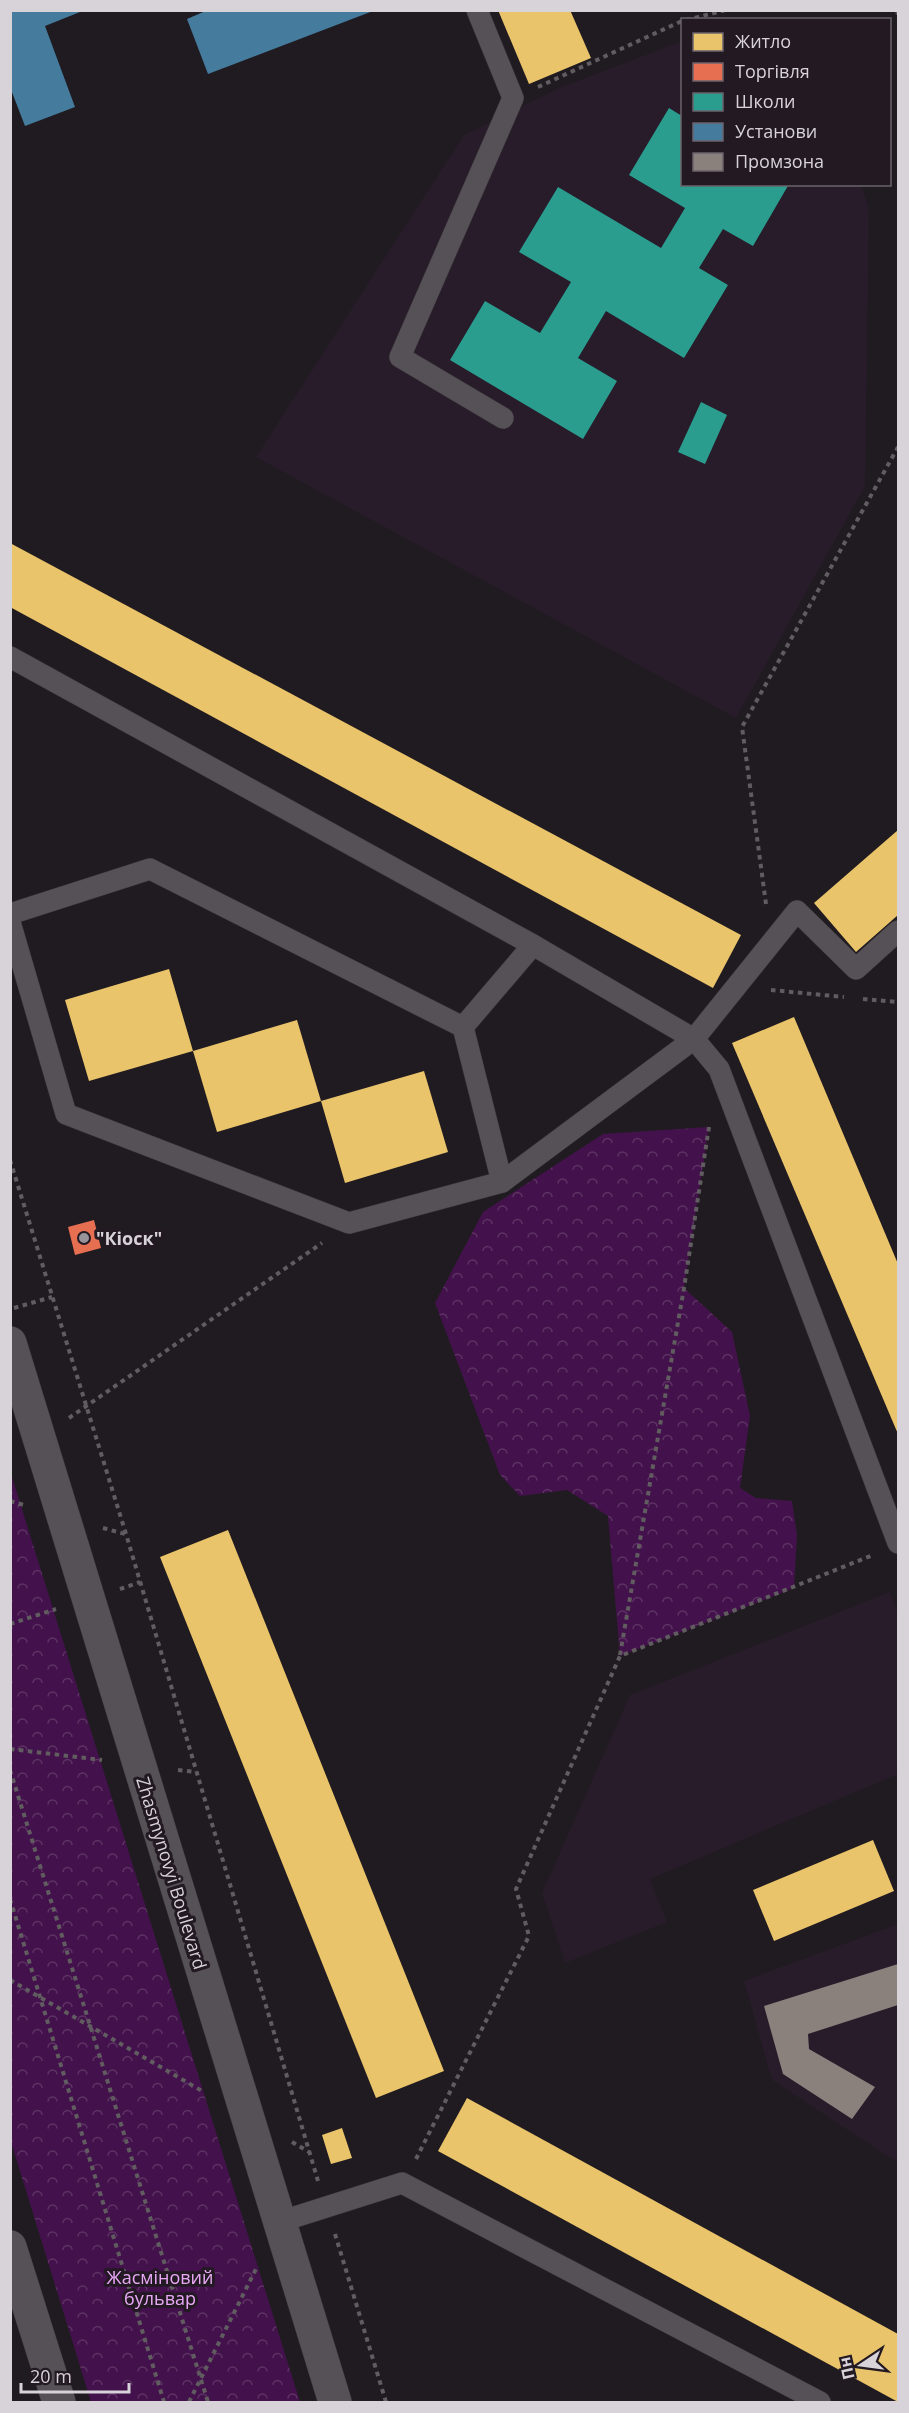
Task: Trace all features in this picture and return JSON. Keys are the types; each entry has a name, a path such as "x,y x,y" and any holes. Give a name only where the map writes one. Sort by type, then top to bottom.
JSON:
{"street":[{"name":"Zhasmynovyi Boulevard","path":"10,1343 336,2403"},
{"path":"10,2247 59,2403"}],"lane":[{"path":"477,10 513,98 400,357 503,418"},
{"path":"10,657 534,945 694,1039 719,1070 898,1543"},
{"path":"10,914 150,869 463,1027 502,1182"},
{"path":"10,922 66,1114 349,1223 502,1182 694,1039 797,911 856,969 898,931"},
{"path":"463,1027 534,945"},
{"path":"279,2222 402,2183 820,2403"}],"path":[{"path":"692,18 726,10"},
{"path":"897,10 898,15"},
{"path":"513,98 681,21"},
{"path":"771,944 742,727 898,447"},
{"path":"737,987 898,1002"},
{"path":"412,2167 529,1936 516,1889 620,1656 684,1288 719,1070"},
{"path":"10,1160 87,1406 386,2403"},
{"path":"40,1438 349,1223"},
{"path":"10,1309 52,1297"},
{"path":"620,1656 878,1552"},
{"path":"10,1770 208,2403"},
{"path":"10,1899 165,2403"},
{"path":"10,1980 310,2152"},
{"path":"189,2403 279,2222"}],"shaded area":[{"path":"681,41 681,186 861,186 869,208 865,486 736,718 256,457 464,135 557,89"},
{"path":"890,1592 898,1613 898,1774 650,1879 667,1922 565,1963 542,1893 630,1695"},
{"path":"898,1924 898,2163 772,2080 744,1981"}],"green space":[{"path":"709,1127 684,1288 732,1332 750,1416 740,1488 756,1498 792,1501 797,1535 794,1588 620,1656 608,1516 567,1490 520,1496 500,1475 435,1303 483,1212 603,1134"},
{"name":"Жасміновий бульвар","path":"10,1474 300,2402 91,2402 11,2142"}],"building: Житло":[{"path":"498,10 570,10 591,58 529,84"},
{"path":"10,543 741,935 713,988 10,607"},
{"path":"898,830 898,915 856,952 814,903"},
{"path":"169,969 193,1051 89,1081 65,1000"},
{"path":"794,1017 898,1264 898,1434 732,1043"},
{"path":"297,1020 321,1101 217,1132 193,1051"},
{"path":"424,1071 448,1152 345,1183 321,1101"},
{"path":"228,1530 444,2071 376,2098 160,1557"},
{"path":"873,1840 894,1891 774,1941 753,1890"},
{"path":"467,2098 898,2334 898,2402 438,2151"},
{"path":"342,2128 352,2158 331,2164 322,2135"}],"building: Торгівля":[{"name":"\"Кіоск\"","path":"94,1220 101,1248 75,1255 68,1227"}],"building: Школи":[{"path":"669,108 681,115 681,186 788,186 753,246 723,229 699,268 728,285 684,358 606,311 578,358 617,381 583,439 450,360 485,301 540,333 571,282 519,252 558,187 661,248 685,208 629,175"},
{"path":"701,402 727,415 705,464 678,452"}],"building: Установи":[{"path":"10,10 85,10 45,26 75,107 25,126 10,87"},
{"path":"208,10 373,11 208,74 187,19"}],"building: Промзона":[{"path":"898,1964 898,2005 808,2034 809,2049 875,2087 852,2119 783,2074 764,2006"}],"place":[{"name":"\"Кіоск\"","path":"84,1238"}]}
